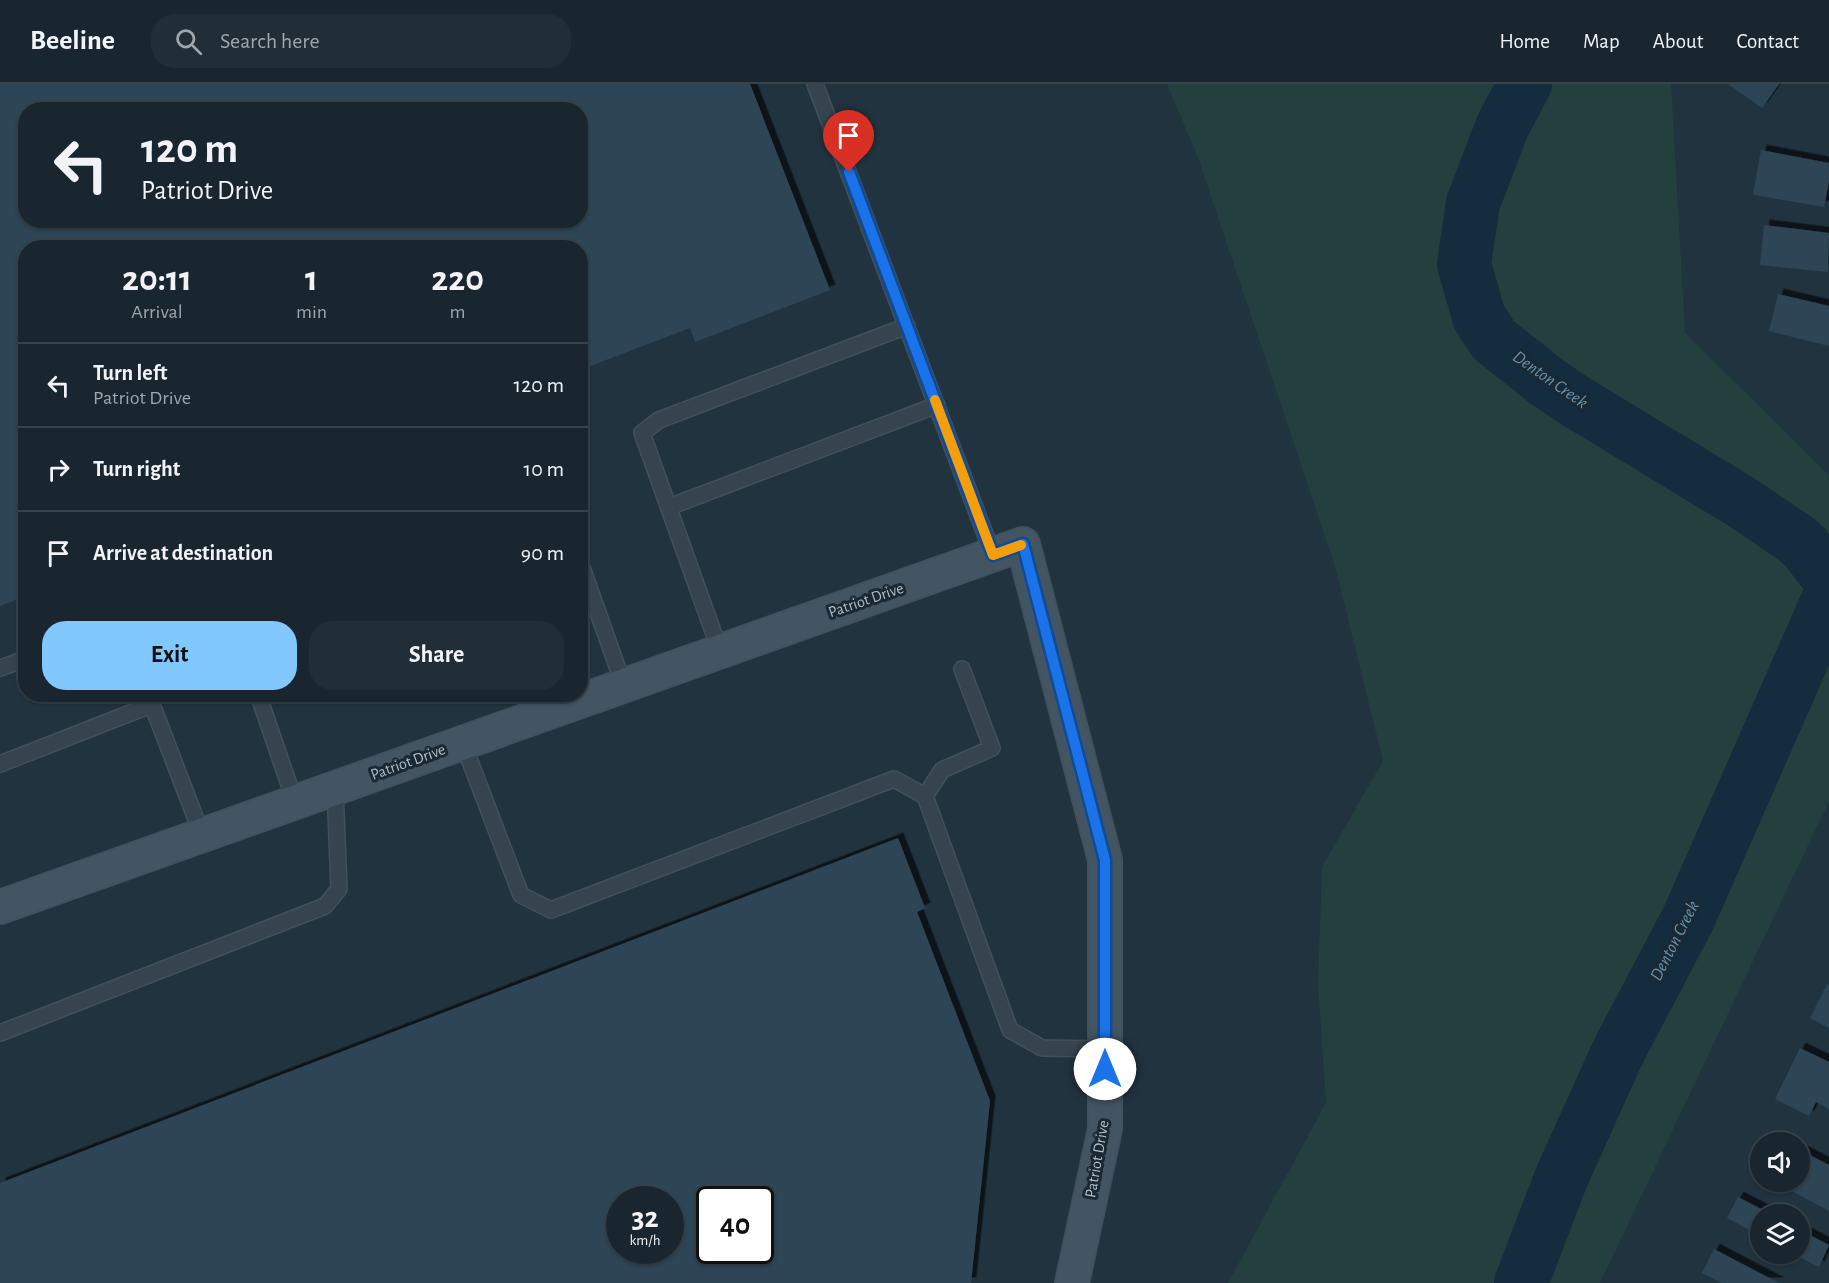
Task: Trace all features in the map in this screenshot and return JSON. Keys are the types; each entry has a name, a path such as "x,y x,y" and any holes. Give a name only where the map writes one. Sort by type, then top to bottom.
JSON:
{"street":[{"name":"Patriot Drive","path":"588,699 1023,544 1105,860 1105,1129 1072,1283"},
{"name":"Patriot Drive","path":"0,907 578,702"}],"lane":[{"path":"815,84 993,555"},
{"path":"720,651 642,433 659,420 907,326"},
{"path":"669,507 937,405"},
{"path":"588,585 624,686"},
{"path":"0,668 18,662"},
{"path":"925,796 942,770 992,748 963,669"},
{"path":"0,764 144,702"},
{"path":"150,702 202,835"},
{"path":"261,702 294,802"},
{"path":"463,742 521,895 551,910 894,779 925,796 1010,1030 1042,1048 1105,1049"},
{"path":"0,1033 325,906 339,889 334,788"}],"green space":[{"path":"1167,84 1671,84 1685,333 1829,475 1829,801 1600,1283 1228,1283 1326,1103 1318,984 1322,867 1383,761 1335,566 1199,160"}],"building":[{"path":"0,84 750,84 830,290 695,342 690,328 588,367 588,240 18,240 18,599 0,606"},
{"path":"1728,84 1779,84 1762,108"},
{"path":"1761,150 1829,163 1829,181 1824,207 1753,195"},
{"path":"1764,225 1829,233 1828,272 1760,265"},
{"path":"1778,294 1829,306 1829,346 1769,331"},
{"path":"898,838 925,908 917,912 990,1101 971,1283 0,1283 0,1183"},
{"path":"1827,984 1829,985 1829,1028 1810,1018"},
{"path":"1800,1048 1829,1062 1829,1109 1816,1102 1809,1116 1775,1099"},
{"path":"1810,1155 1829,1165 1829,1211 1794,1192 1810,1192"},
{"path":"1738,1197 1752,1204 1750,1230 1727,1218"},
{"path":"1810,1235 1829,1245 1819,1267 1810,1262"},
{"path":"1714,1249 1779,1283 1722,1283 1702,1273"}],"waterway":[{"name":"Denton Creek","path":"1525,84 1503,125 1473,203 1464,264 1479,317 1494,340 1547,382 1743,503 1796,539 1829,578"},
{"name":"Denton Creek","path":"1521,1283 1562,1176 1618,1052 1688,919 1829,598"}],"slow traffic":[{"path":"935,400 993,555 1021,545"}],"route":[{"path":"849,172 993,555 1023,544 1105,860 1105,1069"}]}
